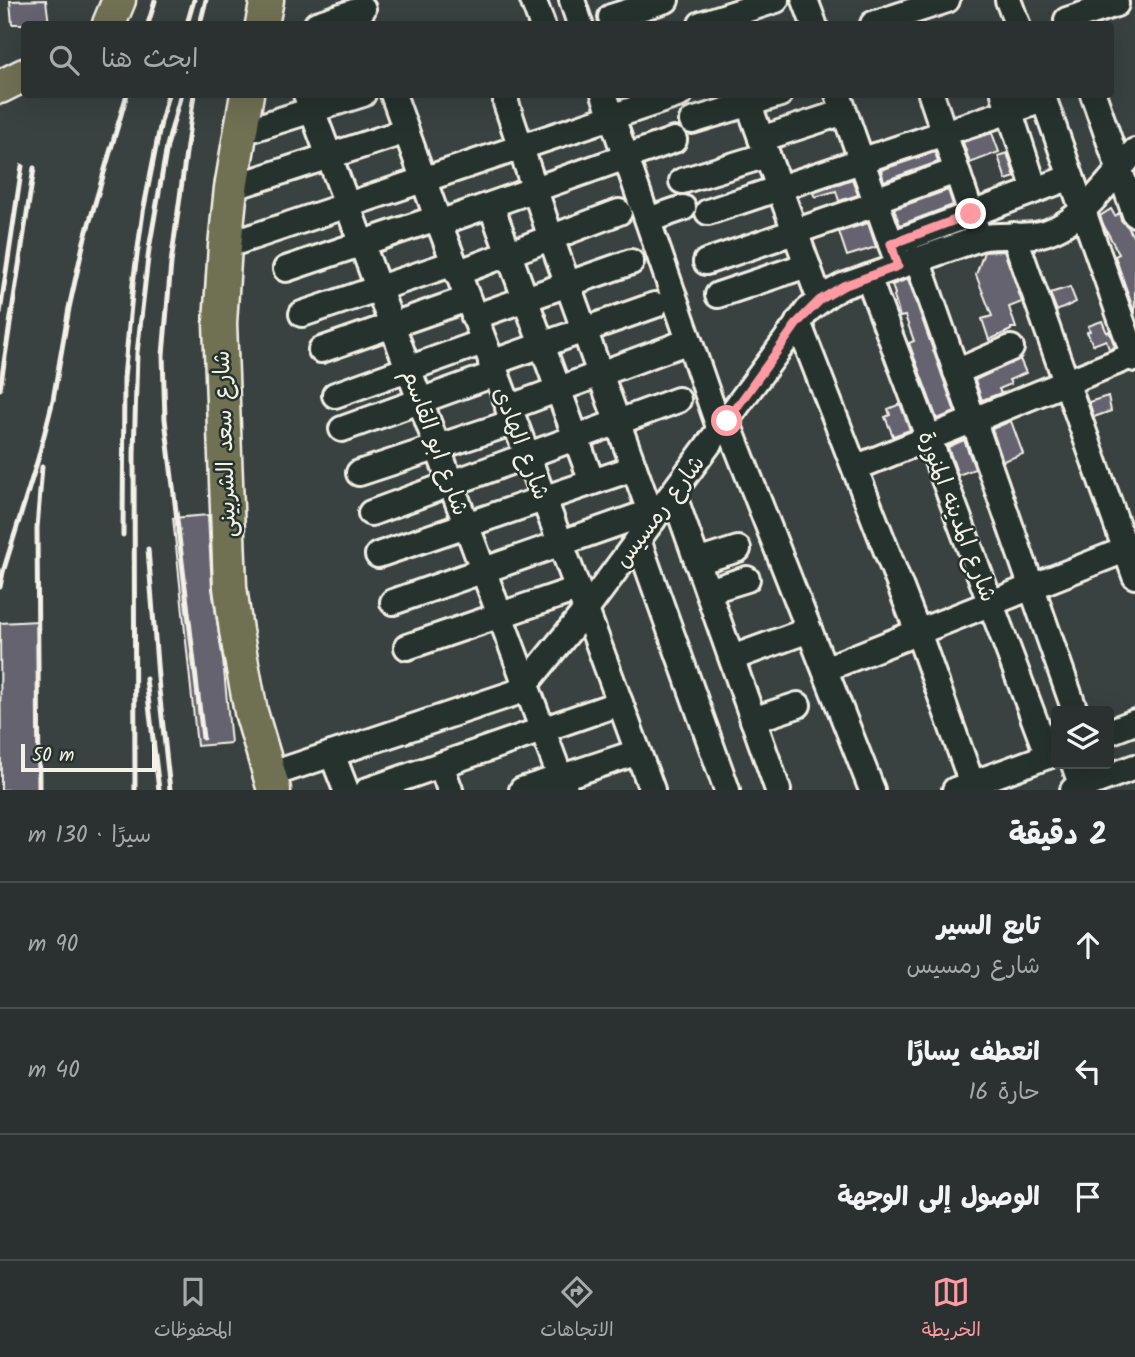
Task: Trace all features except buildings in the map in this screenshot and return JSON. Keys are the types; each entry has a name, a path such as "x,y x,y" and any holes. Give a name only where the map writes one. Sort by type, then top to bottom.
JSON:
{"main road":[{"path":"263,21 267,0"},
{"path":"0,87 21,76"},
{"name":"شارع سعد الشربينى","path":"246,98 230,188 220,323 230,587 251,712 272,782"}],"street":[{"path":"273,0 280,21"},
{"path":"533,0 541,21"},
{"path":"572,0 579,21"},
{"path":"611,17 666,0"},
{"path":"712,17 776,0"},
{"path":"805,0 813,21"},
{"path":"881,21 947,0"},
{"path":"1065,15 1116,4"},
{"path":"328,21 364,11"},
{"path":"239,133 309,102 336,98"},
{"name":"شارع الهادى","path":"394,98 455,268 652,790"},
{"path":"393,602 560,544 652,516 551,238 506,98"},
{"path":"225,246 520,148 608,106 656,98"},
{"path":"932,98 980,238"},
{"path":"708,212 944,133 1007,103 1036,98"},
{"path":"855,468 1134,357 1042,98"},
{"path":"1095,98 1127,160 1135,214"},
{"path":"692,121 747,100 820,300"},
{"name":"شارع ابو القاسم","path":"309,102 563,784"},
{"path":"682,181 764,147 841,103 876,202 956,372 1073,706"},
{"path":"1007,103 1035,190"},
{"path":"608,106 690,341 872,790"},
{"path":"230,188 406,131"},
{"path":"286,269 362,243 491,205 674,140"},
{"name":"شارع رمسيس","path":"526,684 582,599 638,540 652,516 724,426 798,322 820,300 836,289 868,277 902,256 993,235 1035,234 1065,224 1082,211 1127,160"},
{"path":"706,262 956,171"},
{"path":"902,256 971,214 1071,177"},
{"path":"491,205 592,482"},
{"path":"648,220 683,208"},
{"path":"302,314 379,289 509,254 619,212"},
{"path":"1014,235 1066,382 1130,548 1135,576"},
{"path":"321,350 392,325 525,299 631,262"},
{"path":"718,295 807,265"},
{"name":"شارع المدينه المنورة","path":"868,277 991,603 1051,753"},
{"path":"335,395 408,368 490,360 542,345 654,305"},
{"path":"798,322 918,632 964,787 1051,755"},
{"path":"359,473 438,447 511,415 558,389 690,341"},
{"path":"956,372 1011,348"},
{"path":"342,429 421,401 490,360"},
{"path":"370,513 678,400"},
{"path":"378,555 634,468"},
{"path":"673,493 778,790"},
{"path":"638,540 727,790"},
{"path":"825,669 1130,548"},
{"path":"698,562 738,549"},
{"path":"708,592 747,579"},
{"path":"407,647 500,615 582,599"},
{"path":"732,658 809,630"},
{"path":"272,782 332,754 502,698 526,684"},
{"path":"368,790 620,703"},
{"path":"753,720 798,705"},
{"path":"1114,730 1135,722"},
{"path":"522,790 563,784 638,752"},
{"path":"332,754 346,790"},
{"path":"442,765 450,790"},
{"path":"1078,783 1135,767"}],"railway":[{"path":"188,21 194,0"},
{"path":"201,21 206,0"},
{"path":"149,21 155,1"},
{"path":"0,587 38,459 53,400 84,241 126,98"},
{"path":"123,535 124,378 133,284 143,212 167,98"},
{"path":"135,790 134,454 137,353 149,249 167,146 180,98"},
{"path":"193,98 171,263 163,355 165,419 203,738"},
{"path":"0,313 22,166"},
{"path":"0,389 34,168"},
{"path":"39,790 37,528 42,467"},
{"path":"148,549 170,790"},
{"path":"146,679 159,790"}],"route":[{"path":"727,421 808,310 843,286 898,266 891,244 971,214"}]}
